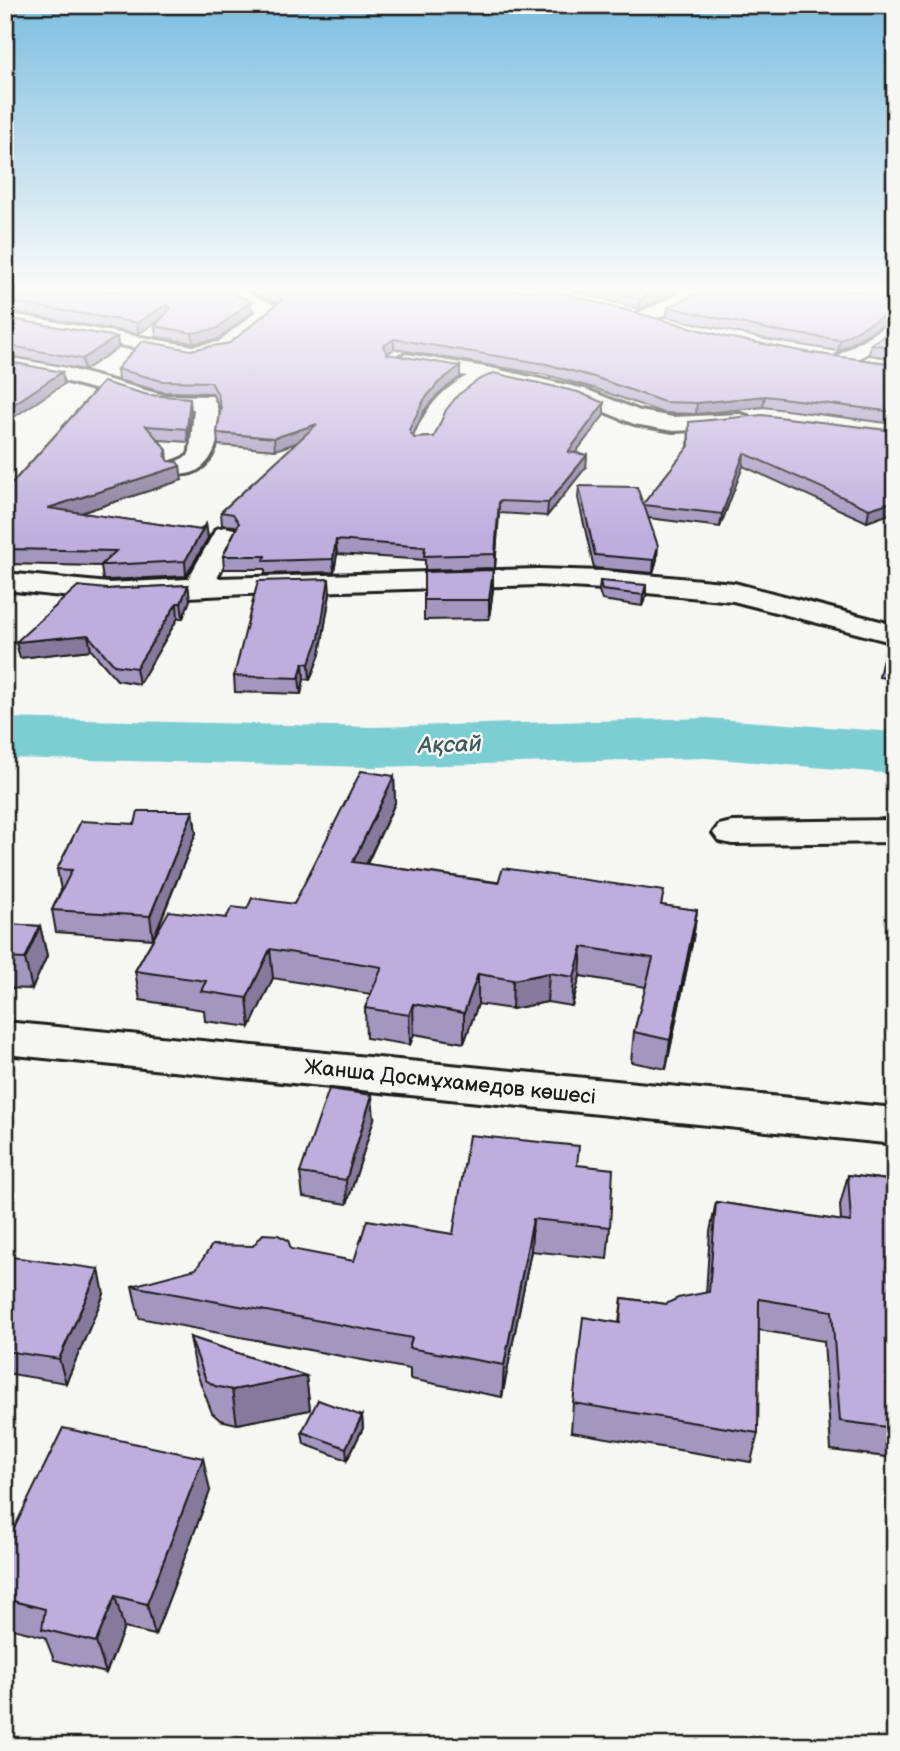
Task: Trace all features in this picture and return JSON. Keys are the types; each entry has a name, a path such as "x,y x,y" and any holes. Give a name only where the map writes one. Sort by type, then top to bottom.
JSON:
{"street":[{"path":"50,373 94,382 151,400 189,404 206,373"},
{"path":"181,468 194,464 200,457 207,422 207,373"},
{"path":"483,373 584,396 624,414 673,424 701,424 760,417"},
{"path":"424,443 429,427 444,404 463,387 491,374"},
{"path":"198,588 225,535"},
{"path":"5,581 109,592 538,577 617,581 734,592 895,634"},
{"path":"732,832 895,831"},
{"name":"Жанша Досмұхамедов көшесі","path":"5,1038 895,1126"}],"building":[{"path":"5,373 61,373 5,410"},
{"path":"131,373 451,373 438,383 424,400 409,430 414,438 434,437 446,410 458,395 478,380 494,373 578,392 604,403 568,452 587,455 548,503 499,501 495,554 424,556 425,547 336,540 333,559 264,561 265,556 223,556 239,523 233,514 221,512 317,424 274,438 217,433 221,408 211,382 162,381"},
{"path":"578,373 895,373 895,412 765,396 697,403 664,402"},
{"path":"103,382 148,395 190,398 187,429 146,426 167,450 165,456 168,461 177,462 180,466 48,508 200,530 206,524 185,561 101,565 116,551 5,549 5,491"},
{"path":"762,415 895,431 895,501 869,509 744,453 722,514 644,505 658,546 654,560 595,555 579,486 637,487 643,504 689,446 689,422"},
{"path":"493,570 489,600 424,600 424,572"},
{"path":"329,579 319,638 309,664 303,663 299,678 234,676 258,581"},
{"path":"600,581 646,585 643,595 602,590"},
{"path":"188,585 181,603 177,603 136,668 114,665 88,635 16,642 78,586 107,589"},
{"path":"890,630 895,630 895,665 882,663"},
{"path":"361,771 394,776 353,862 498,883 503,868 664,891 661,905 697,910 670,1040 634,1032 653,958 582,947 574,977 549,973 513,980 478,974 464,1013 413,1004 409,1015 365,1008 382,967 270,949 247,998 201,991 206,981 135,971 169,911 226,918 232,907 247,909 252,898 294,904"},
{"path":"138,811 193,811 150,916 52,910 72,870 57,869 81,821 135,824"},
{"path":"5,924 40,926 25,959 5,958"},
{"path":"329,1089 372,1095 346,1180 300,1173"},
{"path":"469,1135 579,1146 577,1165 613,1169 610,1227 533,1219 504,1365 409,1348 412,1338 132,1286 196,1269 212,1245 253,1246 263,1234 278,1235 288,1240 291,1249 354,1261 367,1220 453,1234"},
{"path":"848,1175 895,1181 895,1428 840,1421 832,1311 759,1299 758,1433 573,1403 583,1317 620,1323 622,1298 666,1304 678,1298 709,1292 716,1202 851,1222"},
{"path":"5,1256 99,1269 59,1359 5,1351"},
{"path":"190,1337 306,1376 232,1390 215,1386 206,1380"},
{"path":"318,1400 362,1416 346,1448 302,1432"},
{"path":"63,1428 203,1458 147,1604 115,1596 96,1642 42,1629 45,1609 5,1599 5,1547"}],"waterway":[{"name":"Ақсай","path":"5,738 374,747 706,738 895,753"}]}
